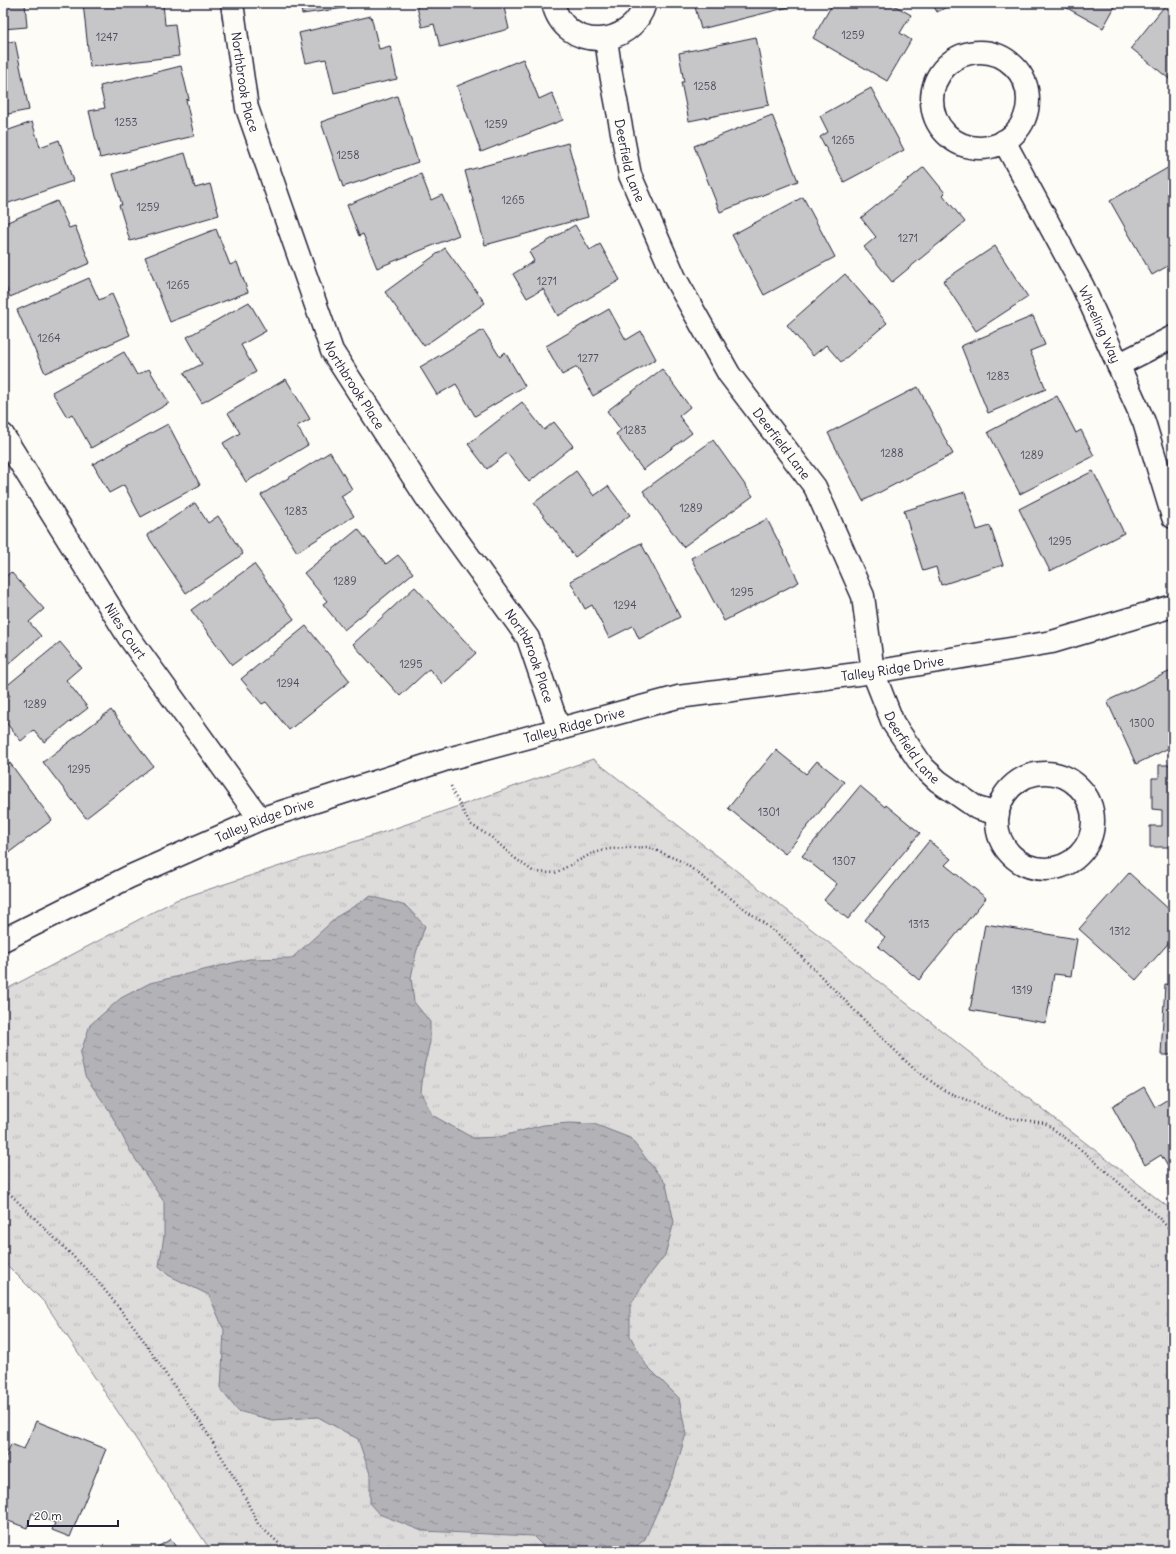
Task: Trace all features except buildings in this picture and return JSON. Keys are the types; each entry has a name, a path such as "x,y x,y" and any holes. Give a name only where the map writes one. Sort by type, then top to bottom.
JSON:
{"street":[{"name":"Northbrook Place","path":"232,3 247,108 332,351 426,496 528,638 559,729"},
{"path":"553,3 554,10 563,24 575,34 590,39 606,39 621,34 634,25 643,12 645,3"},
{"name":"Deerfield Lane","path":"606,39 630,175 674,278 729,374 815,487 863,596 873,672 893,723 923,767 938,781 977,808 998,814"},
{"path":"977,51 993,53 1008,60 1019,71 1026,86 1028,102 1025,117 1016,131 1004,141 989,147 974,147 959,143 946,134 937,121 932,106 933,91 938,76 948,64 962,55 977,51"},
{"name":"Wheeling Way","path":"1004,141 1082,287 1144,422 1173,517"},
{"path":"1118,365 1173,337"},
{"name":"Niles Court","path":"3,435 128,636 260,819"},
{"name":"Talley Ridge Drive","path":"3,940 129,877 260,819 444,760 678,697 873,672 1052,642 1173,606"},
{"path":"1039,774 1055,774 1069,780 1081,790 1089,803 1093,818 1091,834 1084,849 1073,860 1058,867 1042,870 1027,866 1013,858 1003,845 998,830 998,814 1002,799 1012,787 1024,778 1039,774"}],"path":[{"path":"444,760 454,794 470,824 494,839 512,856 534,872 555,873 591,854 608,848 648,847 683,862 783,938 913,1068 942,1090 1009,1118 1045,1123 1084,1152 1159,1218 1173,1233"},
{"path":"3,1187 95,1278 136,1329 169,1379 202,1423 239,1484 258,1524 287,1551"}],"green space":[{"path":"593,759 1173,1211 1173,1551 211,1551 45,1303 3,1261 3,991 176,900 387,831"}],"water":[{"path":"371,896 406,906 425,926 416,953 411,978 414,1002 430,1022 430,1042 424,1066 421,1092 432,1115 473,1138 499,1137 543,1125 569,1123 594,1124 630,1138 666,1184 674,1222 665,1255 646,1280 630,1306 630,1336 646,1365 679,1398 686,1434 674,1474 645,1539 631,1551 548,1551 533,1536 422,1531 379,1514 370,1504 370,1474 358,1439 318,1417 272,1420 238,1411 221,1390 224,1330 209,1295 168,1275 159,1266 164,1236 164,1202 130,1151 109,1110 85,1076 80,1054 90,1025 121,998 150,983 249,959 292,958 338,916"}]}
